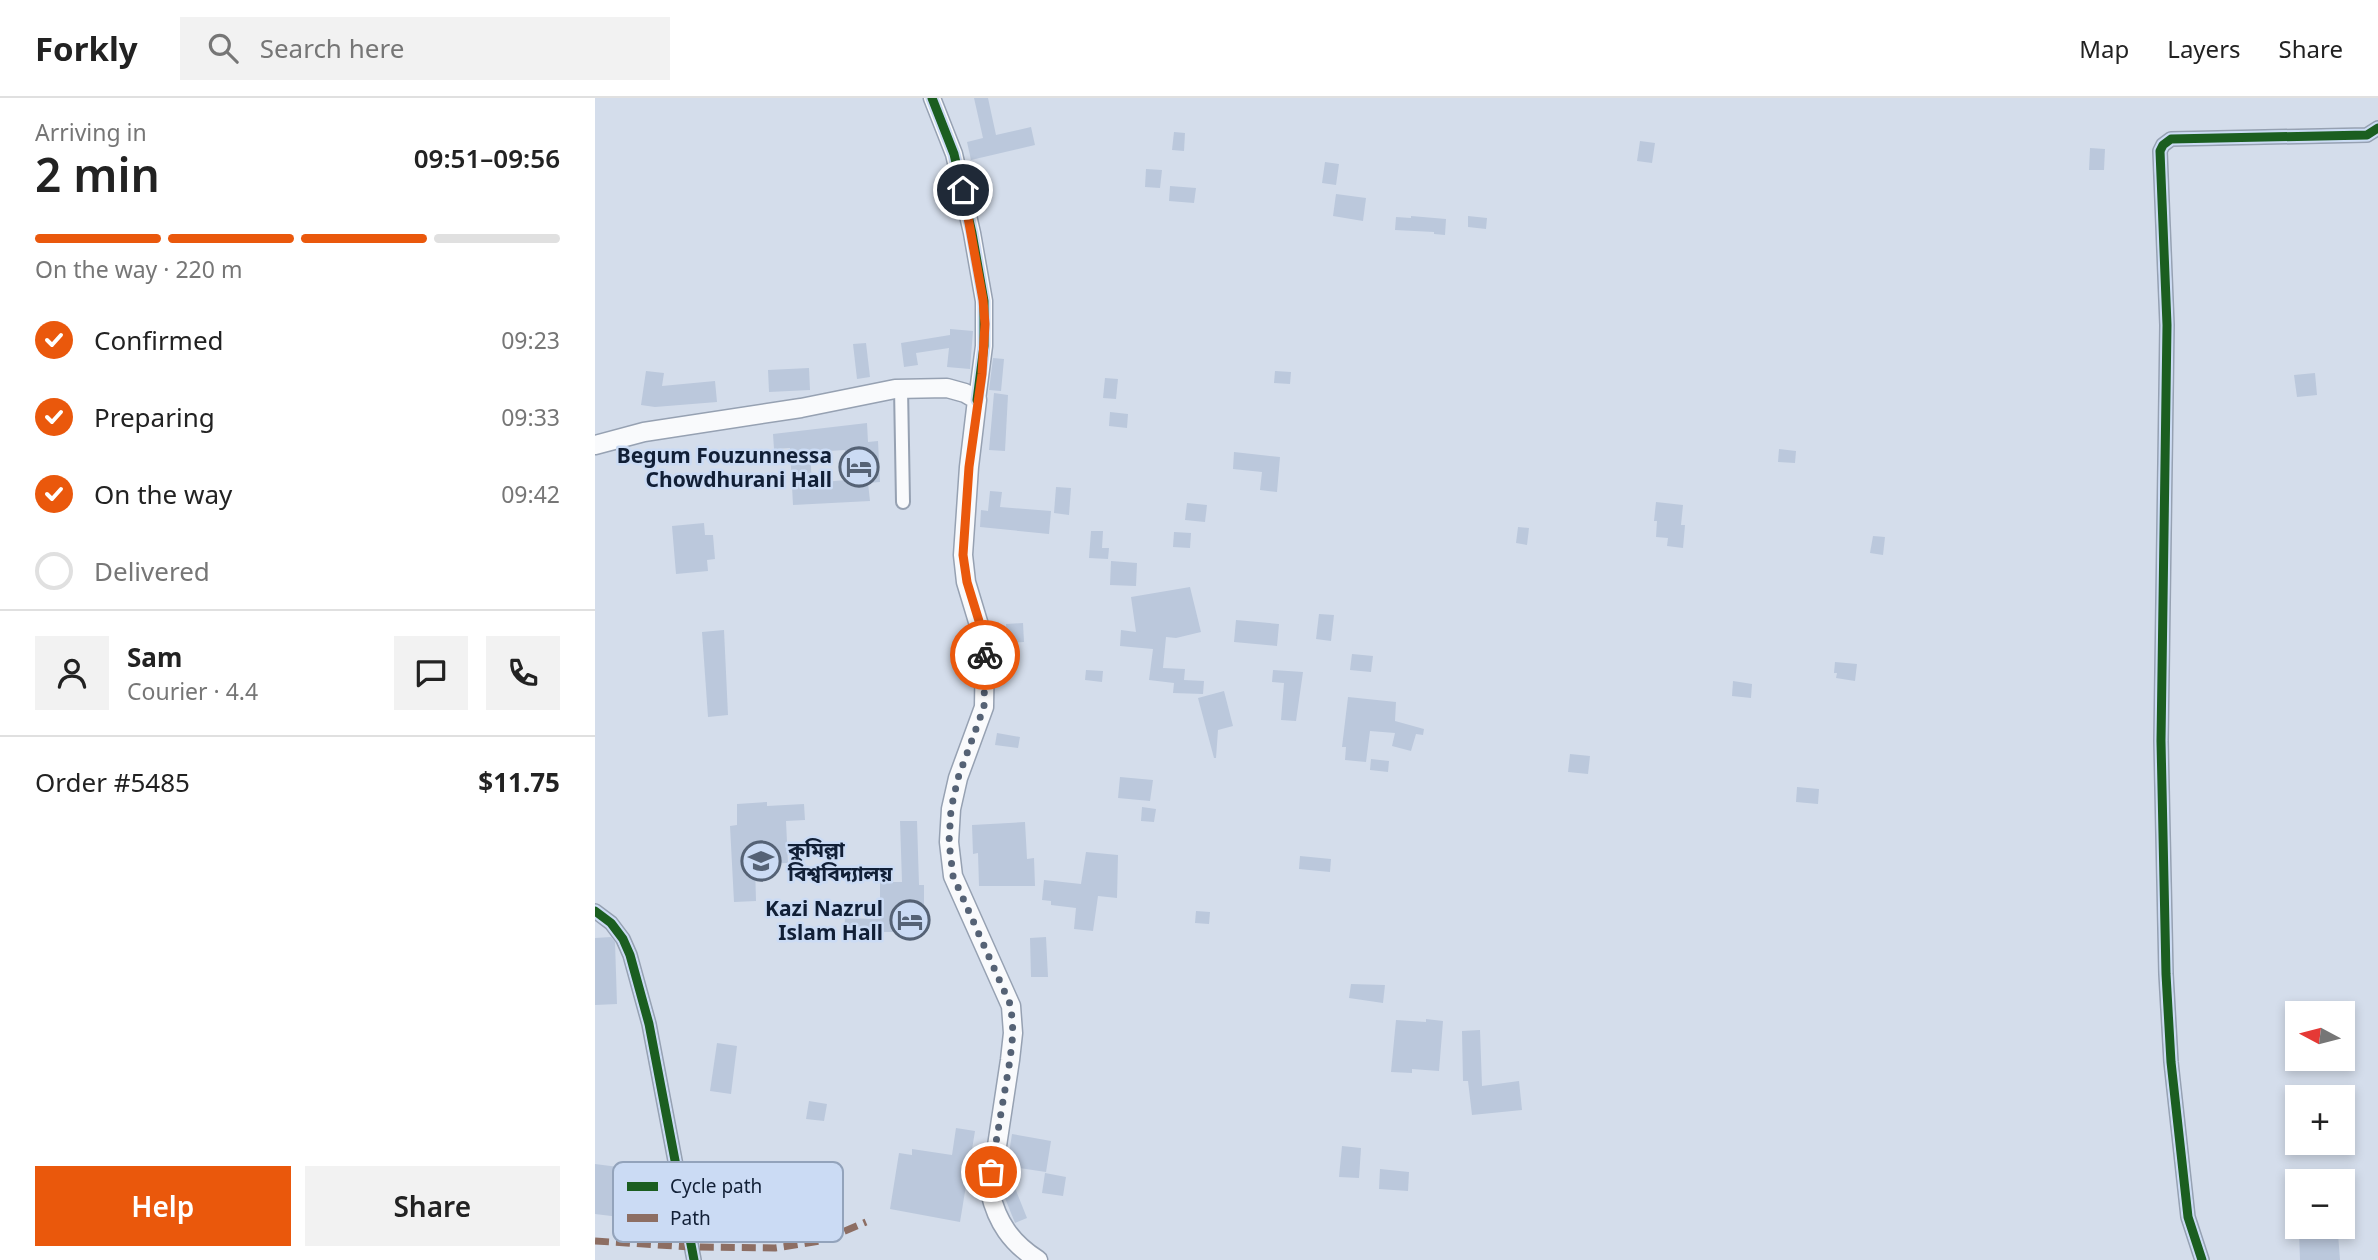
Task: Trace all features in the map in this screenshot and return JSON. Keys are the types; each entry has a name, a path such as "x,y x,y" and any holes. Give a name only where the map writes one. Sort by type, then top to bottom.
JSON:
{"main road":[{"path":"595,445 644,432 801,408 901,388 947,388 977,400 963,555 967,582 985,645 984,707 958,778 951,809 949,842 953,876 1011,1006 1013,1033 1010,1060 990,1192 994,1210 1002,1226 1025,1252 1038,1260"}],"street":[{"path":"932,98 954,155 972,233 983,300 984,345 977,400"},
{"path":"2202,1260 2188,1217 2171,1062 2166,974 2161,740 2168,325 2161,151 2163,145 2171,139 2367,135 2378,128"},
{"path":"901,388 903,502"},
{"path":"595,911 611,923 623,939 630,955 649,1024 675,1162"},
{"path":"691,1242 694,1260"}],"building":[{"path":"974,98 988,98 996,135 1031,127 1035,145 971,160 967,142 983,138"},
{"path":"1174,132 1185,133 1184,151 1172,150"},
{"path":"1640,141 1655,143 1652,163 1637,161"},
{"path":"2090,148 2105,149 2104,170 2089,170"},
{"path":"1325,162 1339,164 1336,185 1322,183"},
{"path":"979,165 987,196 975,199 968,168"},
{"path":"1146,169 1162,170 1160,188 1145,187"},
{"path":"1170,186 1196,188 1194,203 1169,201"},
{"path":"1336,194 1366,198 1363,221 1333,216"},
{"path":"1468,216 1487,218 1486,229 1468,227"},
{"path":"1396,217 1446,219 1445,235 1395,230"},
{"path":"950,329 973,331 970,369 947,367 949,348 916,353 918,365 904,367 901,343 950,335"},
{"path":"866,343 870,377 857,379 853,344"},
{"path":"993,358 1004,359 1001,391 989,390"},
{"path":"809,368 810,390 769,392 768,370"},
{"path":"646,371 664,373 662,386 715,381 717,402 655,407 641,405"},
{"path":"1275,371 1291,372 1290,384 1274,383"},
{"path":"2315,373 2317,395 2297,397 2294,375"},
{"path":"1105,378 1118,379 1116,399 1103,398"},
{"path":"994,393 1008,395 1005,451 989,450"},
{"path":"1110,412 1128,414 1127,428 1109,426"},
{"path":"867,423 868,442 878,441 880,482 868,483 870,501 793,505 790,448 774,449 773,434","holes":["845,450 846,480 812,483 810,452"]},
{"path":"1779,449 1796,451 1795,463 1778,462"},
{"path":"1234,452 1280,457 1277,492 1260,490 1262,472 1233,469"},
{"path":"1056,487 1071,488 1069,515 1054,513"},
{"path":"990,491 1002,492 1000,507 1051,511 1049,534 980,527 981,510 988,511"},
{"path":"1656,502 1683,505 1683,548 1667,546 1668,538 1656,537"},
{"path":"1187,503 1207,505 1205,522 1185,520"},
{"path":"704,523 705,535 713,535 715,559 707,560 708,571 676,574 672,526"},
{"path":"1518,527 1529,528 1527,545 1516,543"},
{"path":"1091,531 1103,531 1102,548 1109,548 1108,559 1089,558"},
{"path":"1174,532 1191,533 1190,548 1173,547"},
{"path":"1873,536 1885,537 1883,555 1870,553"},
{"path":"1111,561 1137,563 1136,586 1110,585"},
{"path":"1190,587 1201,632 1176,638 1166,637 1163,668 1185,669 1184,680 1204,681 1203,694 1173,693 1174,683 1149,680 1153,649 1120,646 1121,630 1136,632 1131,597"},
{"path":"1319,614 1334,615 1331,641 1316,639"},
{"path":"1236,620 1279,624 1277,646 1234,642"},
{"path":"1023,623 1024,642 1007,643 1006,624"},
{"path":"724,630 728,715 708,717 702,632"},
{"path":"1352,654 1373,656 1371,672 1350,670"},
{"path":"1835,662 1857,664 1855,681 1836,678"},
{"path":"1086,670 1103,671 1102,682 1085,680"},
{"path":"1273,670 1303,672 1296,721 1281,720 1284,683 1272,682"},
{"path":"1733,681 1752,684 1751,698 1732,696"},
{"path":"1224,691 1233,726 1218,730 1214,758 1198,698"},
{"path":"1348,697 1396,702 1395,721 1424,729 1423,735 1416,734 1411,751 1392,746 1395,733 1370,731 1366,762 1345,760 1346,747 1342,747"},
{"path":"997,733 1020,737 1018,748 995,745"},
{"path":"1570,754 1590,756 1588,774 1568,772"},
{"path":"1371,759 1389,761 1388,772 1370,770"},
{"path":"1120,777 1153,780 1150,801 1118,798"},
{"path":"1797,787 1819,789 1818,804 1796,802"},
{"path":"767,802 767,806 804,804 805,820 786,821 788,863 755,864 756,901 734,902 730,826 737,825 737,804"},
{"path":"1142,807 1156,809 1154,822 1141,821"},
{"path":"900,821 917,821 919,885 924,885 924,911 918,911 918,932 877,932 876,936 859,936 859,933 844,932 845,918 880,919 880,882 902,882"},
{"path":"1025,822 1027,859 1034,858 1035,886 979,886 978,853 973,854 972,825"},
{"path":"1086,852 1118,855 1117,898 1098,896 1093,931 1074,929 1076,908 1051,905 1051,901 1042,900 1044,880 1081,884"},
{"path":"1300,856 1331,859 1330,872 1299,869"},
{"path":"1196,911 1210,912 1209,924 1195,923"},
{"path":"611,937 615,942 617,1004 595,1005 595,938"},
{"path":"1046,937 1048,977 1031,977 1030,938"},
{"path":"1351,984 1385,985 1383,1003 1349,998"},
{"path":"1426,1019 1443,1021 1439,1071 1412,1069 1412,1073 1391,1072 1396,1020 1426,1022"},
{"path":"1480,1030 1482,1086 1519,1081 1522,1110 1472,1115 1468,1081 1463,1081 1462,1031"},
{"path":"717,1043 737,1046 731,1094 710,1091"},
{"path":"809,1101 827,1104 824,1121 806,1119"},
{"path":"956,1128 975,1131 960,1222 890,1209 899,1153 912,1155 912,1149 952,1155"},
{"path":"1012,1134 1051,1141 1046,1172 1007,1166"},
{"path":"1342,1146 1361,1148 1359,1178 1339,1177"},
{"path":"595,1164 613,1166 613,1216 595,1214"},
{"path":"1380,1169 1409,1172 1408,1191 1379,1189"},
{"path":"1045,1173 1066,1177 1063,1196 1042,1193"},
{"path":"1015,1188 1027,1218 1015,1223 1003,1193"},
{"path":"2299,1239 2338,1239 2340,1260 2300,1260"}],"marked path":[{"path":"843,1232 866,1222"},
{"path":"595,1241 691,1247 775,1248 814,1242"}],"cycle path":[{"path":"932,98 954,154 984,301 984,346 977,400"},
{"path":"2202,1260 2188,1217 2171,1062 2166,974 2161,741 2167,325 2160,151 2171,139 2367,135 2378,128"},
{"path":"595,911 611,923 623,939 630,955 649,1024 675,1162"},
{"path":"691,1242 694,1260"}],"way so far":[{"path":"985,655 984,707 958,778 951,809 949,842 953,876 1011,1006 1013,1033 1010,1060 991,1172"}],"place":[{"name":"Begum Fouzunnessa Chowdhurani Hall","path":"859,467"},
{"name":"কুমিল্লা বিশ্ববিদ্যালয়","path":"761,861"},
{"name":"Kazi Nazrul Islam Hall","path":"910,920"}],"route":[{"path":"963,190 985,324 982,374 969,467 963,555 967,582 985,645 985,655"}]}
